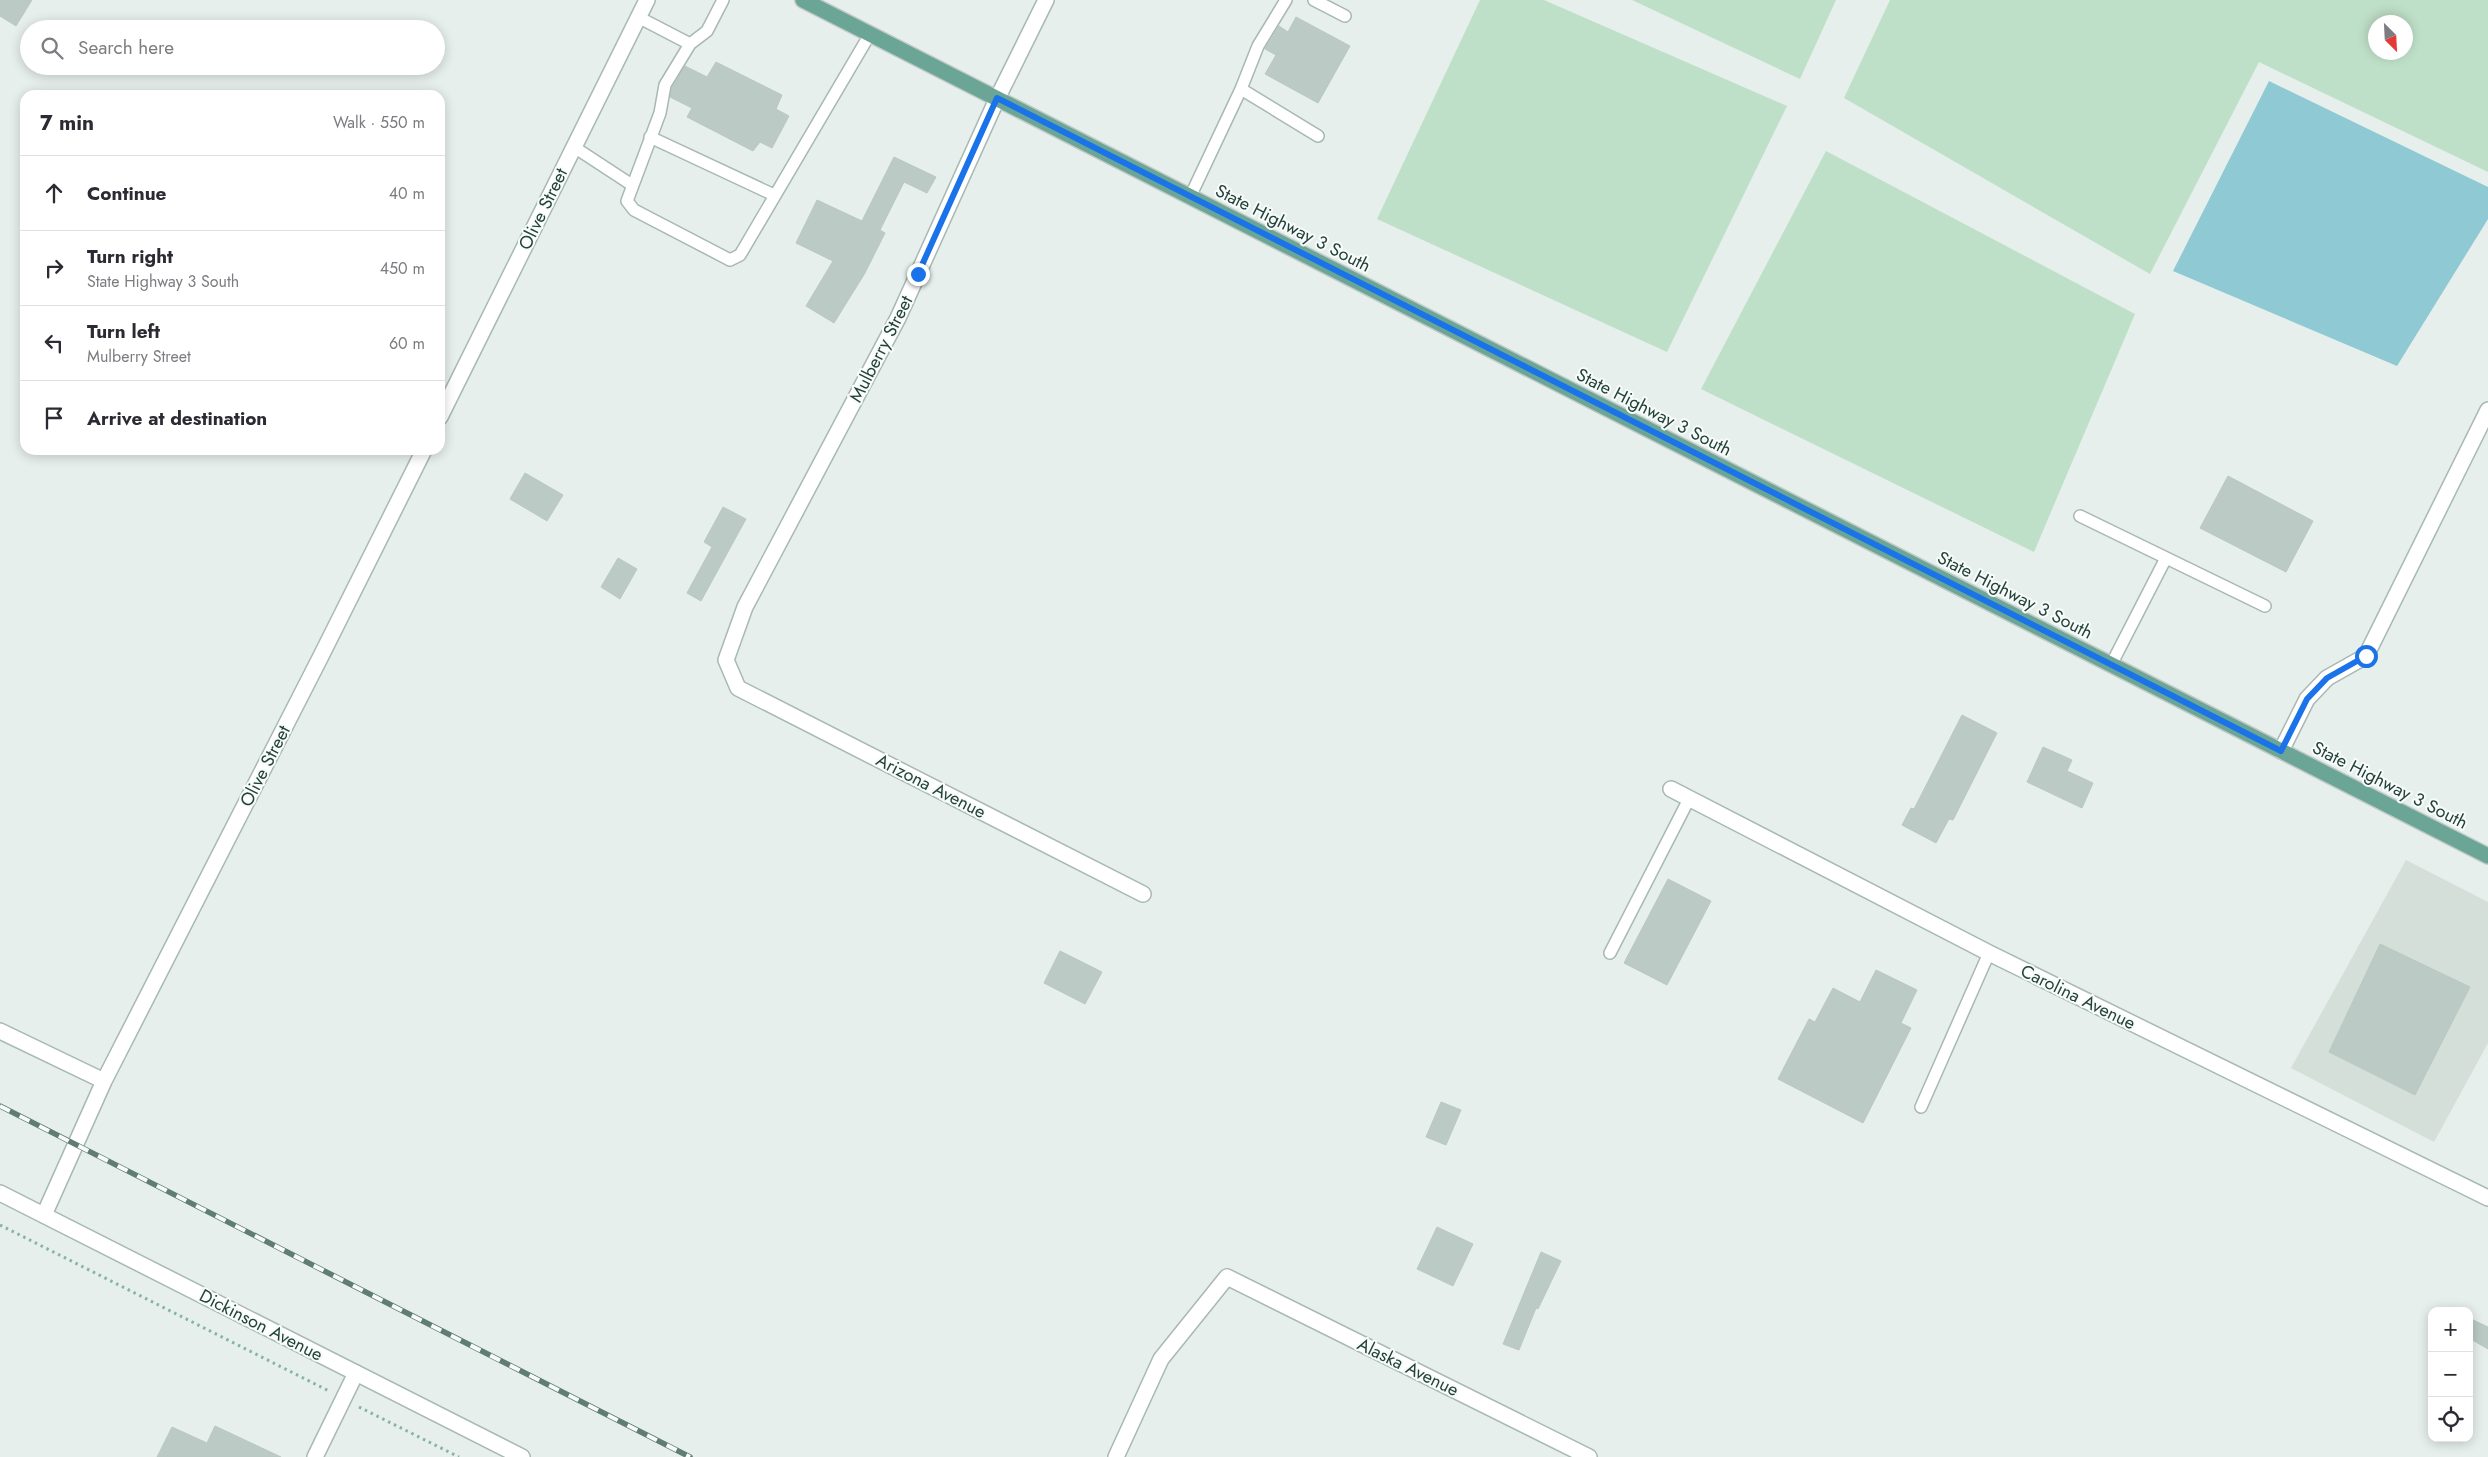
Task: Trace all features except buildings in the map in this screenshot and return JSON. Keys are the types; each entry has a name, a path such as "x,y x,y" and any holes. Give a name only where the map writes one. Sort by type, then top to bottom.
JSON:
{"main road":[{"name":"State Highway 3 South","path":"803,0 2488,856"}],"street":[{"name":"Olive Street","path":"445,407 647,0"},
{"name":"Mulberry Street","path":"729,668 726,660 745,607 898,318 997,98 1046,0"},
{"path":"2281,751 2307,699 2327,678 2366,656 2488,410"},
{"name":"Olive Street","path":"44,1215 104,1081 422,455"},
{"name":"Arizona Avenue","path":"729,668 738,688 1143,894"},
{"name":"Carolina Avenue","path":"1671,790 1989,953 2488,1198"},
{"path":"0,1031 104,1081"},
{"name":"Dickinson Avenue","path":"0,1193 522,1457"},
{"name":"Alaska Avenue","path":"1116,1457 1162,1359 1227,1277 1588,1457"},
{"path":"315,1457 356,1373"}],"lane":[{"path":"723,0 707,31 690,44 664,85 660,113 627,201 634,210 730,260 740,255 870,34"},
{"path":"1190,197 1241,89 1258,46 1286,0"},
{"path":"1314,0 1345,16"},
{"path":"638,18 690,44"},
{"path":"1241,89 1318,136"},
{"path":"650,138 774,195"},
{"path":"574,147 632,185"},
{"path":"2080,516 2265,606"},
{"path":"2111,665 2166,558"},
{"path":"1610,954 1689,799"},
{"path":"1920,1107 1989,953"}],"path":[{"path":"0,1226 459,1457"}],"shaded area":[{"path":"2406,860 2488,902 2488,1043 2434,1142 2291,1068"}],"green space":[{"path":"1480,0 1544,0 1787,106 1667,352 1377,219"},
{"path":"1632,0 1836,0 1800,79"},
{"path":"1890,0 2488,0 2488,172 2259,62 2150,274 1844,98"},
{"path":"1826,151 2135,314 2034,552 1701,389"}],"water":[{"path":"2269,81 2488,187 2488,219 2397,366 2173,271"}],"railway":[{"path":"0,1106 690,1457"}],"route":[{"path":"918,274 997,98 2281,751 2297,714 2307,699 2327,678 2366,656"}]}
